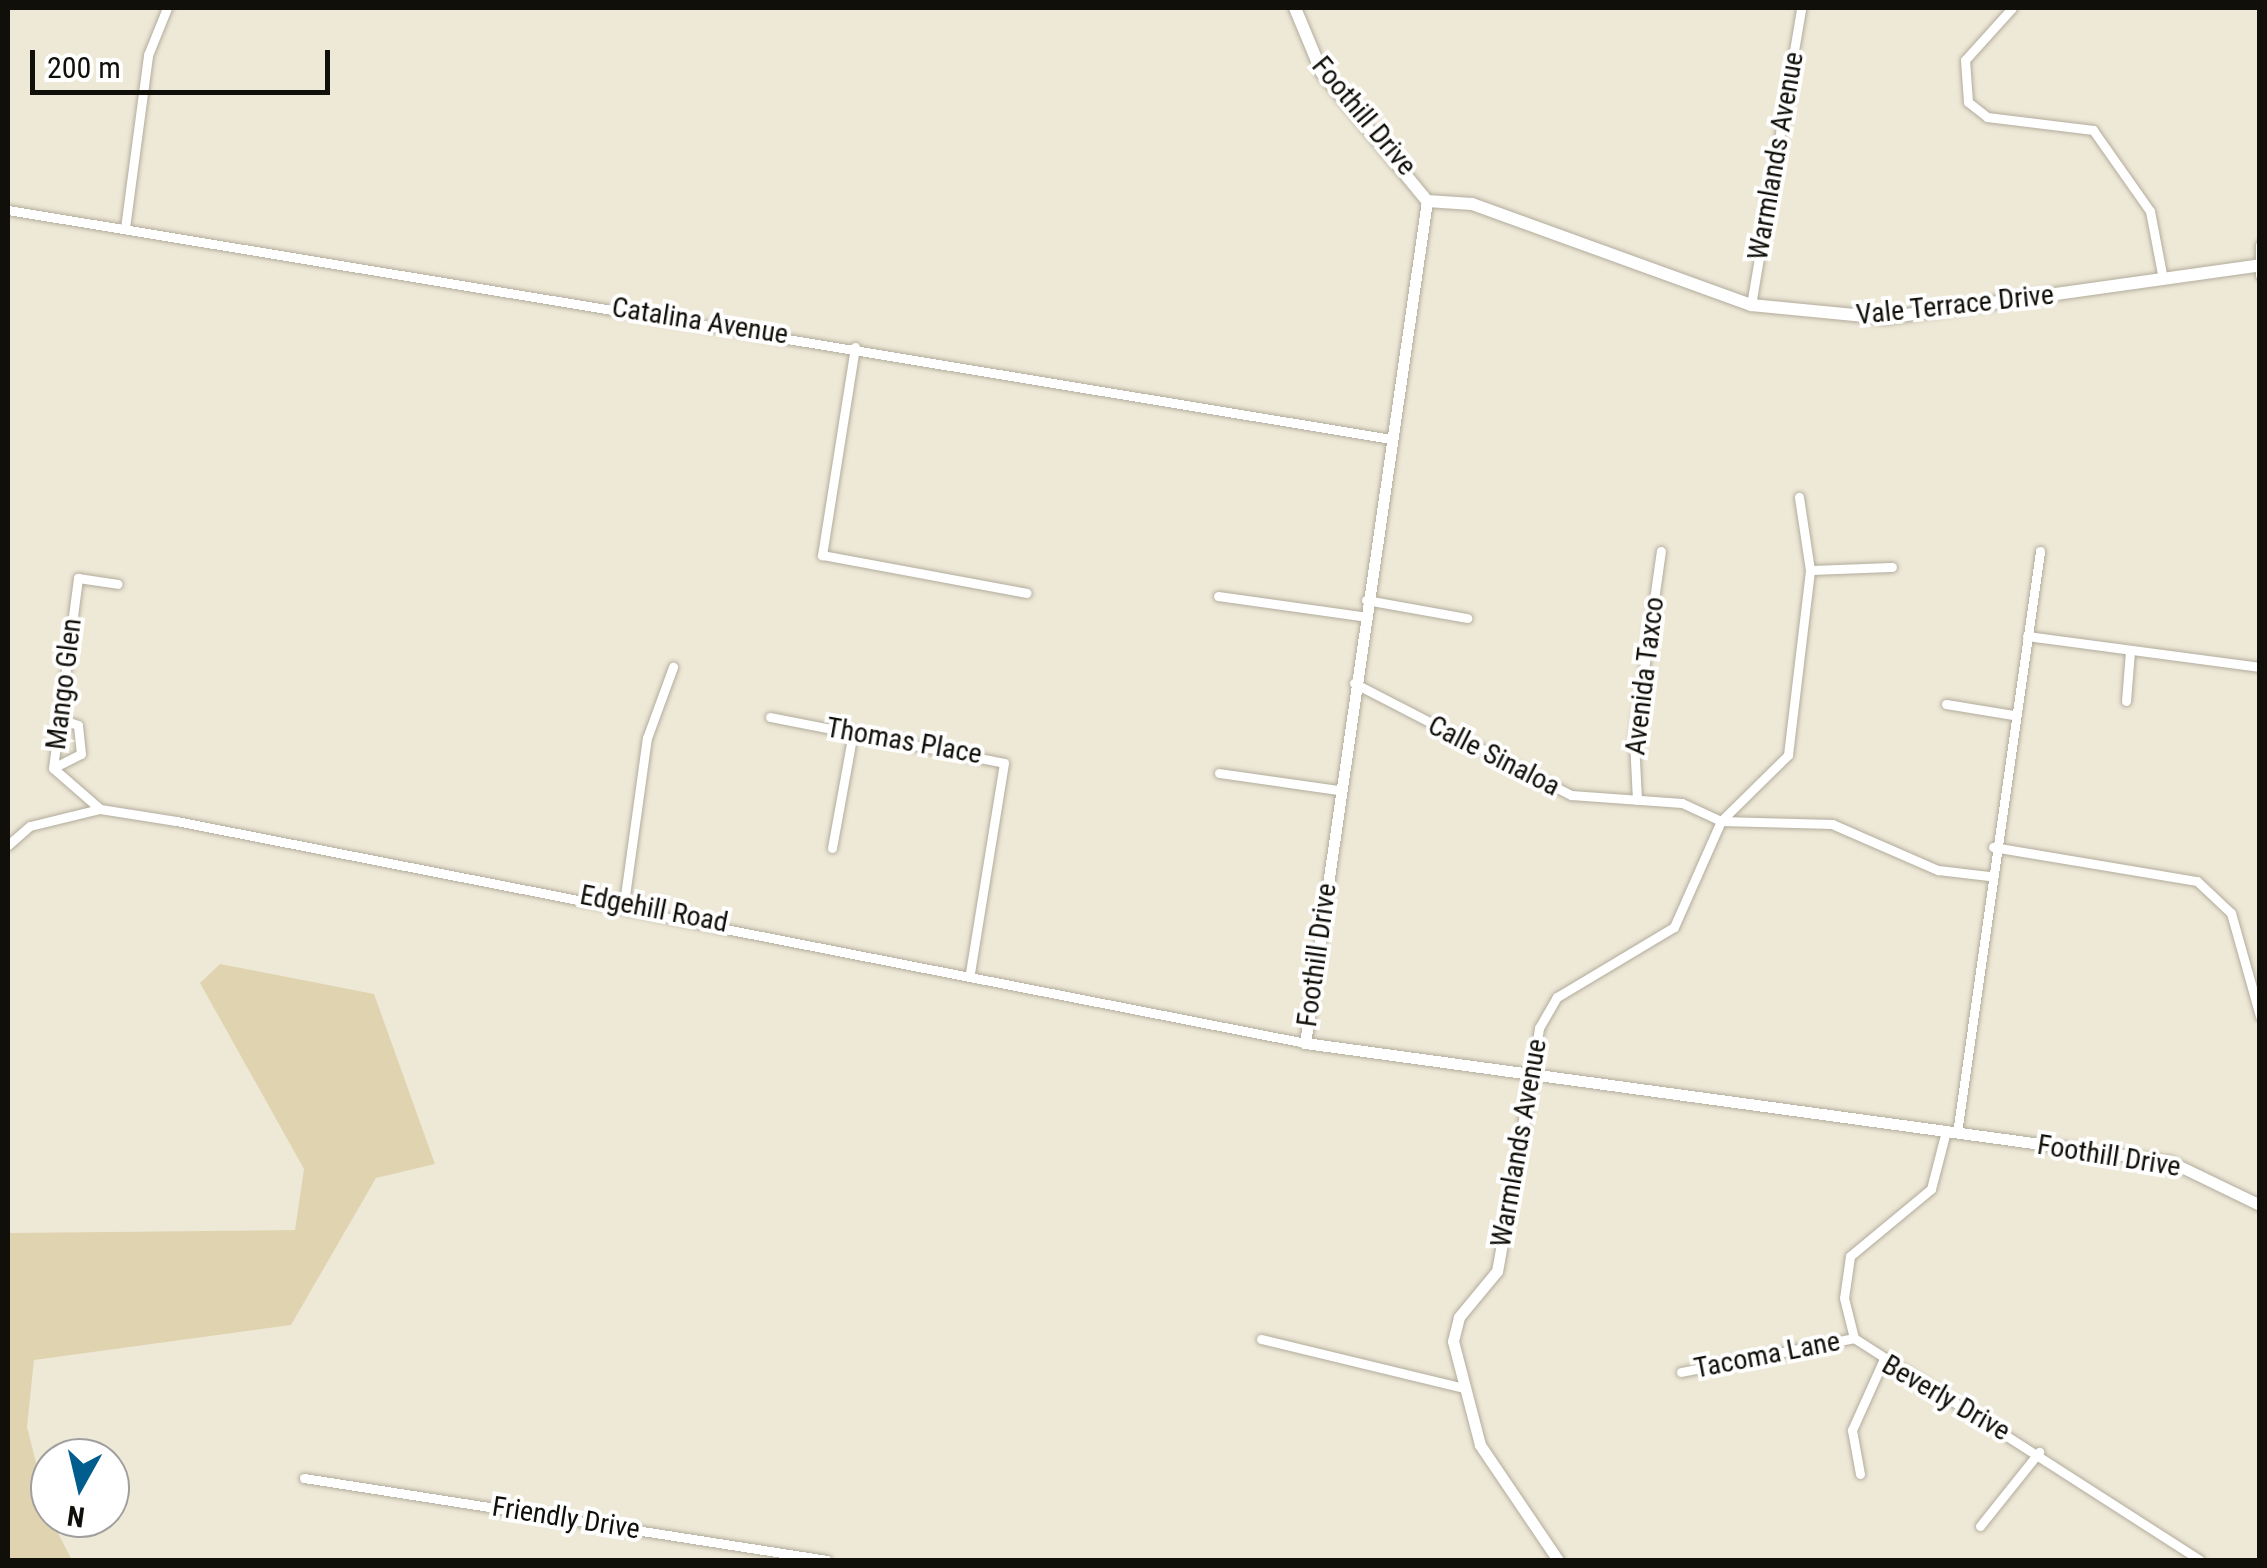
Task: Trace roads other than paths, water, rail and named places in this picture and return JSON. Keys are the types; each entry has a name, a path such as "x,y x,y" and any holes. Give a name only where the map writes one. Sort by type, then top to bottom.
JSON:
{"main road":[{"name":"Foothill Drive","path":"1296,8 1322,73 1428,201"},
{"name":"Vale Terrace Drive","path":"1428,201 1472,204 1751,305 1885,318 2259,268"}],"street":[{"path":"125,228 148,55 166,8"},
{"name":"Warmlands Avenue","path":"1751,305 1801,8"},
{"path":"2012,8 1965,60 1968,102 1988,117 2094,130 2150,211 2163,279"},
{"name":"Foothill Drive","path":"1428,201 1361,616 1305,1043 2171,1162 2260,1205"},
{"name":"Catalina Avenue","path":"8,210 855,347 1391,439"},
{"path":"2259,268 2260,245"},
{"path":"855,347 822,555 1027,593"},
{"name":"Warmlands Avenue","path":"1558,1560 1480,1444 1453,1342 1459,1317 1497,1270 1539,1028 1558,996 1688,911 1722,822 1788,754 1810,570 1799,497"},
{"name":"Beverly Drive","path":"2040,551 1952,1132 1931,1188 1850,1256 1844,1298 1854,1338 1884,1361 2039,1452 2200,1560"},
{"name":"Avenida Taxco","path":"1637,800 1634,740 1662,552"},
{"path":"1810,570 1892,567"},
{"name":"Mango Glen","path":"100,810 53,768 78,578 118,584"},
{"path":"1218,596 1361,616"},
{"path":"1364,600 1467,618"},
{"path":"2026,636 2260,667"},
{"path":"2126,701 2130,651"},
{"path":"624,903 647,738 674,667"},
{"name":"Calle Sinaloa","path":"1352,682 1554,788 1682,802 1722,822 1832,824 1938,870 1989,876"},
{"path":"1946,704 2013,715"},
{"name":"Thomas Place","path":"770,718 1004,763 970,972"},
{"path":"53,768 81,754 78,725 60,719"},
{"path":"832,848 854,732"},
{"path":"1219,773 1339,790"},
{"name":"Edgehill Road","path":"8,845 30,826 100,810 624,903 1305,1043"},
{"path":"1993,847 2197,880 2231,913 2260,1016"},
{"name":"Tacoma Lane","path":"1681,1372 1854,1338"},
{"path":"1261,1339 1464,1388"},
{"path":"1860,1474 1852,1430 1884,1361"},
{"path":"1980,1526 2039,1452"},
{"name":"Friendly Drive","path":"304,1478 827,1560"}]}
